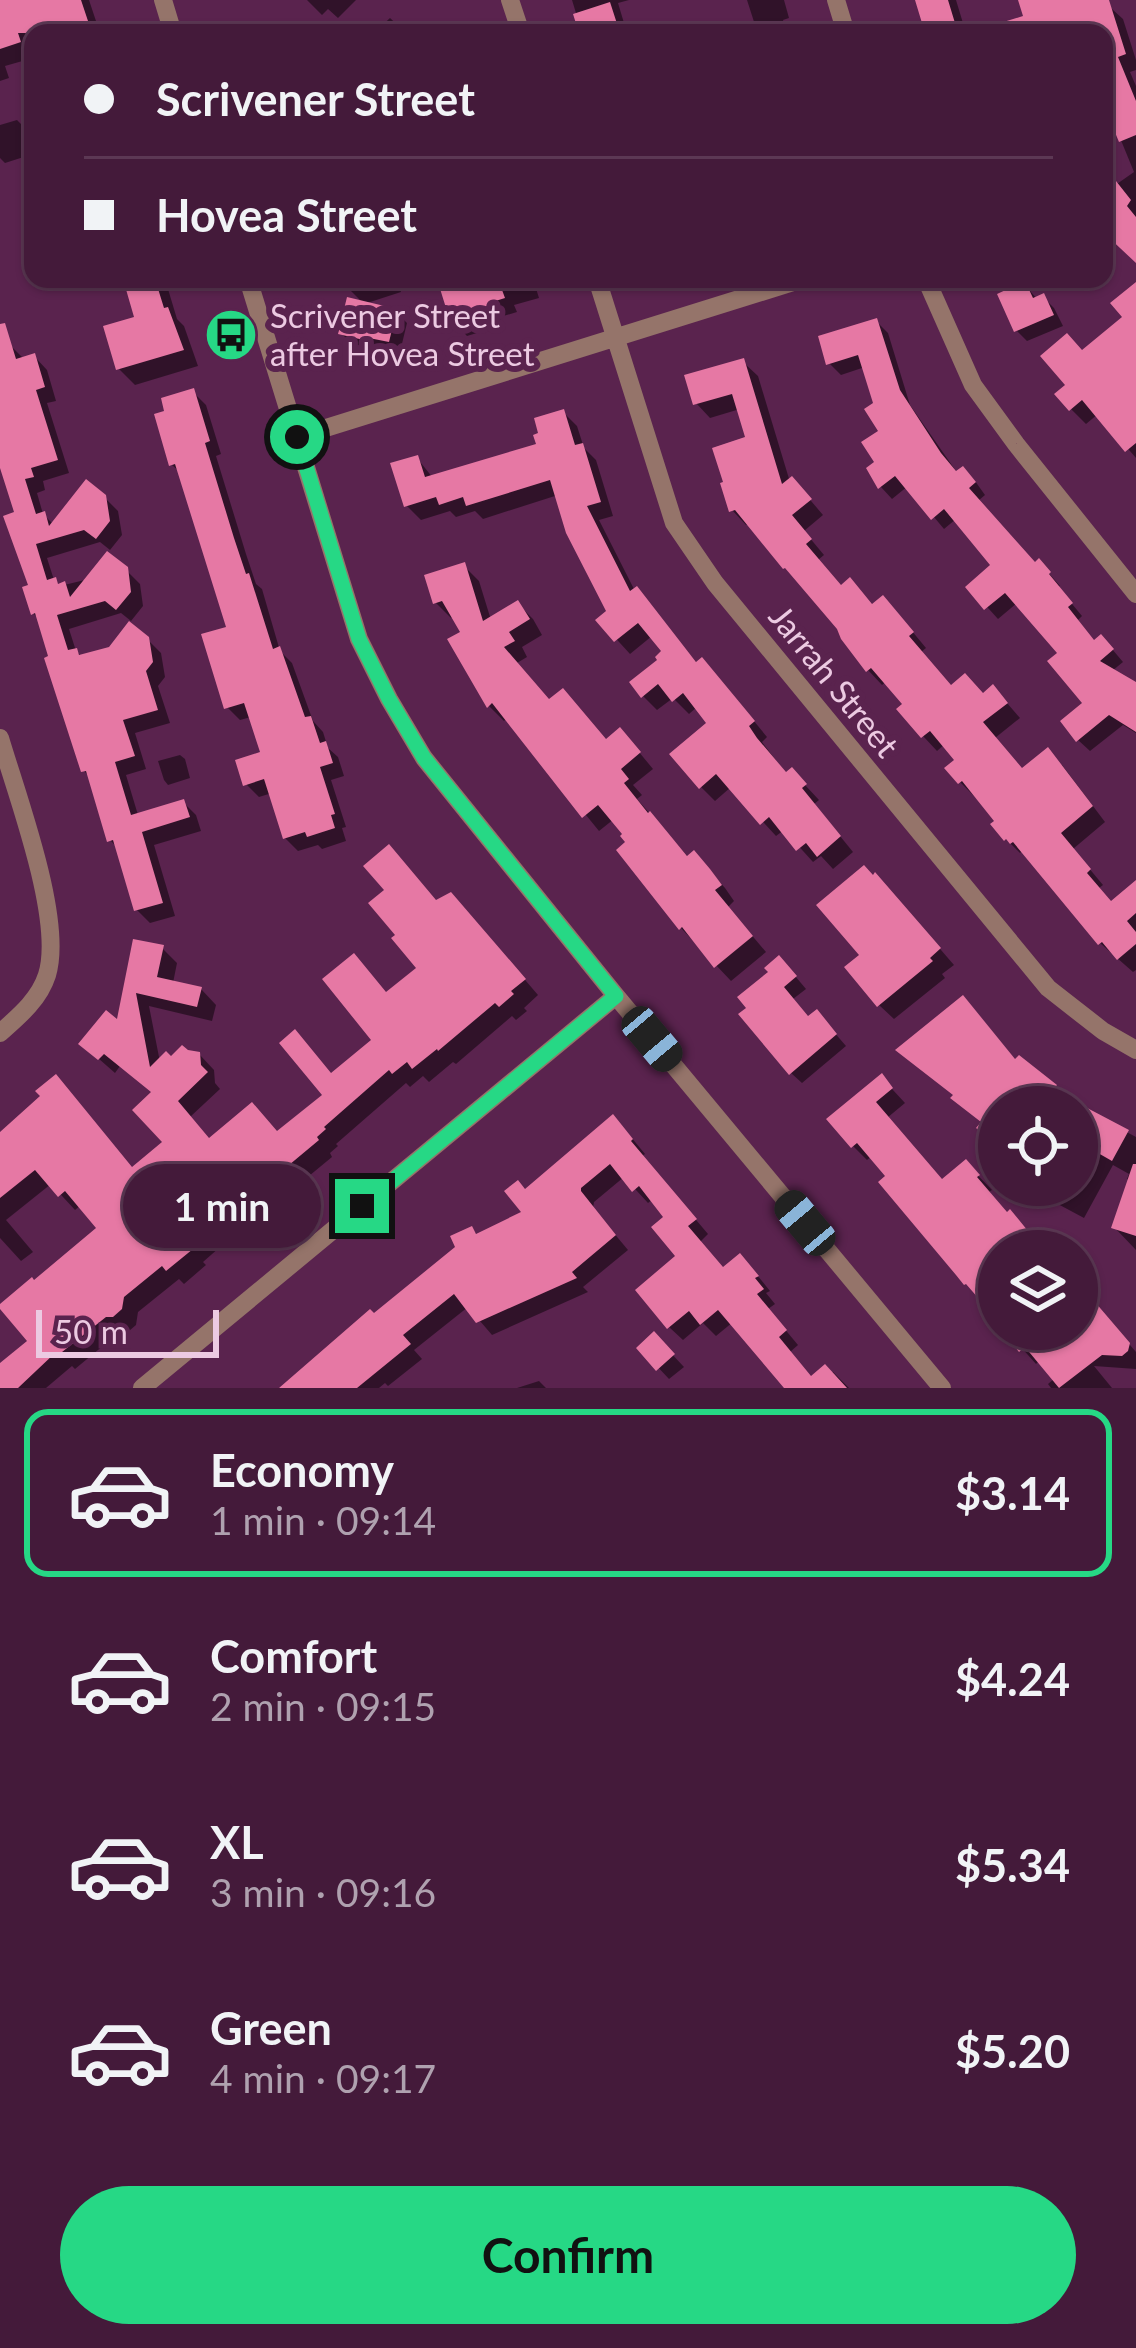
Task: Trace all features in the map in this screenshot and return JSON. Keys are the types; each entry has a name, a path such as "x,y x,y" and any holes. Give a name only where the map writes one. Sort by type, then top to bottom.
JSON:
{"street":[{"path":"251,288 359,639 424,758 942,1388"},
{"name":"Jarrah Street","path":"600,288 674,523 715,583 1048,988 1136,1050"},
{"path":"297,437 774,288"},
{"path":"930,288 974,386 1136,594"},
{"path":"0,738 44,888 51,945 48,974 38,994 0,1033"},
{"path":"142,1388 616,996"}],"building":[{"path":"0,0 81,0 89,24 24,24 24,33 18,33 21,42 0,49"},
{"path":"915,0 948,0 955,24 922,24"},
{"path":"1018,0 1109,0 1126,54 1118,57 1136,101 1136,135 1119,142 1113,128 1113,24 997,24 1023,16"},
{"path":"610,2 617,24 576,24 573,14"},
{"path":"1116,181 1131,200 1127,206 1136,217 1136,263 1113,241"},
{"path":"1136,282 1136,443 1125,452 1082,400 1069,411 1054,394 1065,385 1040,356 1067,333 1082,350 1122,317 1110,303"},
{"path":"126,288 158,288 184,350 116,370 103,326 134,317"},
{"path":"440,288 501,288 505,298 489,303 491,311 451,324"},
{"path":"1010,288 1028,288 1033,298 1044,293 1054,315 1014,332 997,294"},
{"path":"347,297 397,309 389,342 338,334"},
{"path":"877,318 900,390 941,453 956,471 963,466 976,482 969,488 1035,562 1039,558 1051,572 1073,603 1068,607 1094,640 1101,634 1114,649 1100,661 1136,682 1136,732 1109,715 1076,742 1060,721 1082,703 1047,661 1057,653 1005,593 984,610 965,587 990,565 944,509 931,520 895,476 878,489 866,468 874,462 861,442 878,431 864,409 873,403 858,355 826,365 818,336"},
{"path":"5,323 16,359 35,353 45,387 36,390 58,460 31,468 34,477 25,479 36,514 45,511 49,526 86,479 106,495 110,521 96,539 84,530 36,544 47,580 65,581 70,597 107,551 128,567 131,592 116,610 105,601 57,615 68,650 77,648 79,655 109,647 129,621 149,637 153,662 146,671 158,710 123,720 135,756 115,762 131,815 184,799 190,817 142,832 163,903 134,911 113,840 107,842 86,771 81,772 44,658 48,656 35,613 31,615 22,587 28,585 3,516 14,512 0,468 0,324"},
{"path":"744,358 782,484 792,476 812,499 792,515 812,539 806,544 841,585 850,577 872,604 883,595 914,632 909,636 951,685 965,673 983,693 993,684 1008,703 983,722 1022,768 1048,747 1093,806 1061,833 1111,901 1136,880 1136,913 1127,921 1136,932 1136,944 1117,960 1102,942 1098,945 1013,842 1004,841 962,781 958,784 944,768 954,760 930,731 921,738 896,709 902,704 871,668 866,672 837,629 735,510 729,512 712,448 745,437 732,394 693,405 684,375"},
{"path":"194,388 210,441 205,443 273,649 280,646 305,717 311,716 333,763 320,767 335,828 307,837 305,832 283,839 264,779 243,786 235,760 260,752 244,703 224,709 201,634 226,627 175,464 169,466 154,414 164,411 161,398"},
{"path":"564,409 575,445 583,443 601,502 587,506 630,591 637,586 696,662 702,657 755,721 749,726 786,772 792,767 807,784 802,788 841,836 817,857 806,843 796,851 769,817 760,825 716,774 699,789 669,754 706,723 683,693 672,702 658,684 641,698 629,682 657,660 661,651 638,623 614,642 595,620 606,611 566,533 550,480 466,506 463,497 439,505 436,497 404,507 390,463 418,455 425,477 536,444 534,418"},
{"path":"465,562 483,621 518,600 530,619 509,632 515,641 504,647 549,699 563,688 606,739 620,727 641,752 621,769 629,779 624,783 687,856 694,850 722,885 715,890 753,936 714,968 616,850 625,842 622,834 598,805 582,818 492,703 487,708 447,639 460,632 442,601 433,604 424,575"},
{"path":"389,844 436,900 451,892 526,979 499,1007 495,1003 412,1069 407,1062 392,1074 389,1070 324,1127 319,1140 264,1191 249,1203 245,1199 166,1271 162,1266 124,1297 122,1309 113,1317 106,1317 57,1356 55,1353 18,1388 0,1388 0,1363 27,1341 0,1304 96,1228 65,1191 58,1197 35,1170 0,1198 0,1132 40,1096 35,1091 56,1074 132,1167 162,1142 132,1110 151,1092 104,1054 98,1060 78,1044 106,1010 117,1019 133,939 164,945 157,977 202,987 197,1007 136,993 150,1067 166,1051 171,1056 182,1045 200,1052 201,1065 208,1072 178,1101 209,1138 252,1102 277,1131 322,1095 279,1043 295,1029 331,1073 371,1040 322,979 354,953 386,992 416,968 368,903 384,890 363,866"},
{"path":"864,865 941,948 930,958 933,961 877,1007 844,967 859,955 816,905"},
{"path":"779,955 797,976 784,987 808,1016 817,1009 837,1034 789,1075 738,1014 746,1008 737,997 768,972 764,968"},
{"path":"963,995 1015,1059 1019,1055 1057,1085 978,1086 978,1120 895,1050"},
{"path":"882,1073 893,1088 876,1102 942,1179 966,1159 978,1173 978,1206 1010,1209 1027,1230 978,1230 978,1298 878,1182 885,1176 857,1143 851,1148 826,1119"},
{"path":"613,1114 697,1219 688,1226 723,1267 740,1253 759,1276 755,1278 764,1289 757,1294 787,1330 779,1337 811,1376 825,1364 847,1388 784,1388 718,1310 700,1325 689,1311 667,1329 635,1290 675,1256 651,1227 663,1217 639,1186 632,1192 610,1164 581,1191 616,1235 572,1272 577,1278 476,1323 454,1294 403,1335 411,1344 357,1388 279,1388 370,1309 374,1313 455,1247 450,1236 472,1226 476,1234 521,1212 504,1191 518,1180 525,1189"},
{"path":"1098,1114 1129,1130 1112,1161 1098,1153"},
{"path":"1136,1164 1136,1236 1111,1228"},
{"path":"1098,1306 1130,1343 1128,1351 1122,1356 1102,1355 1059,1388 1027,1350 1098,1350"},
{"path":"654,1331 675,1354 656,1371 636,1348"}],"place":[{"name":"Scrivener Street after Hovea Street","path":"231,335"}],"route":[{"path":"297,437 359,639 389,699 424,758 616,996 362,1206"}]}
